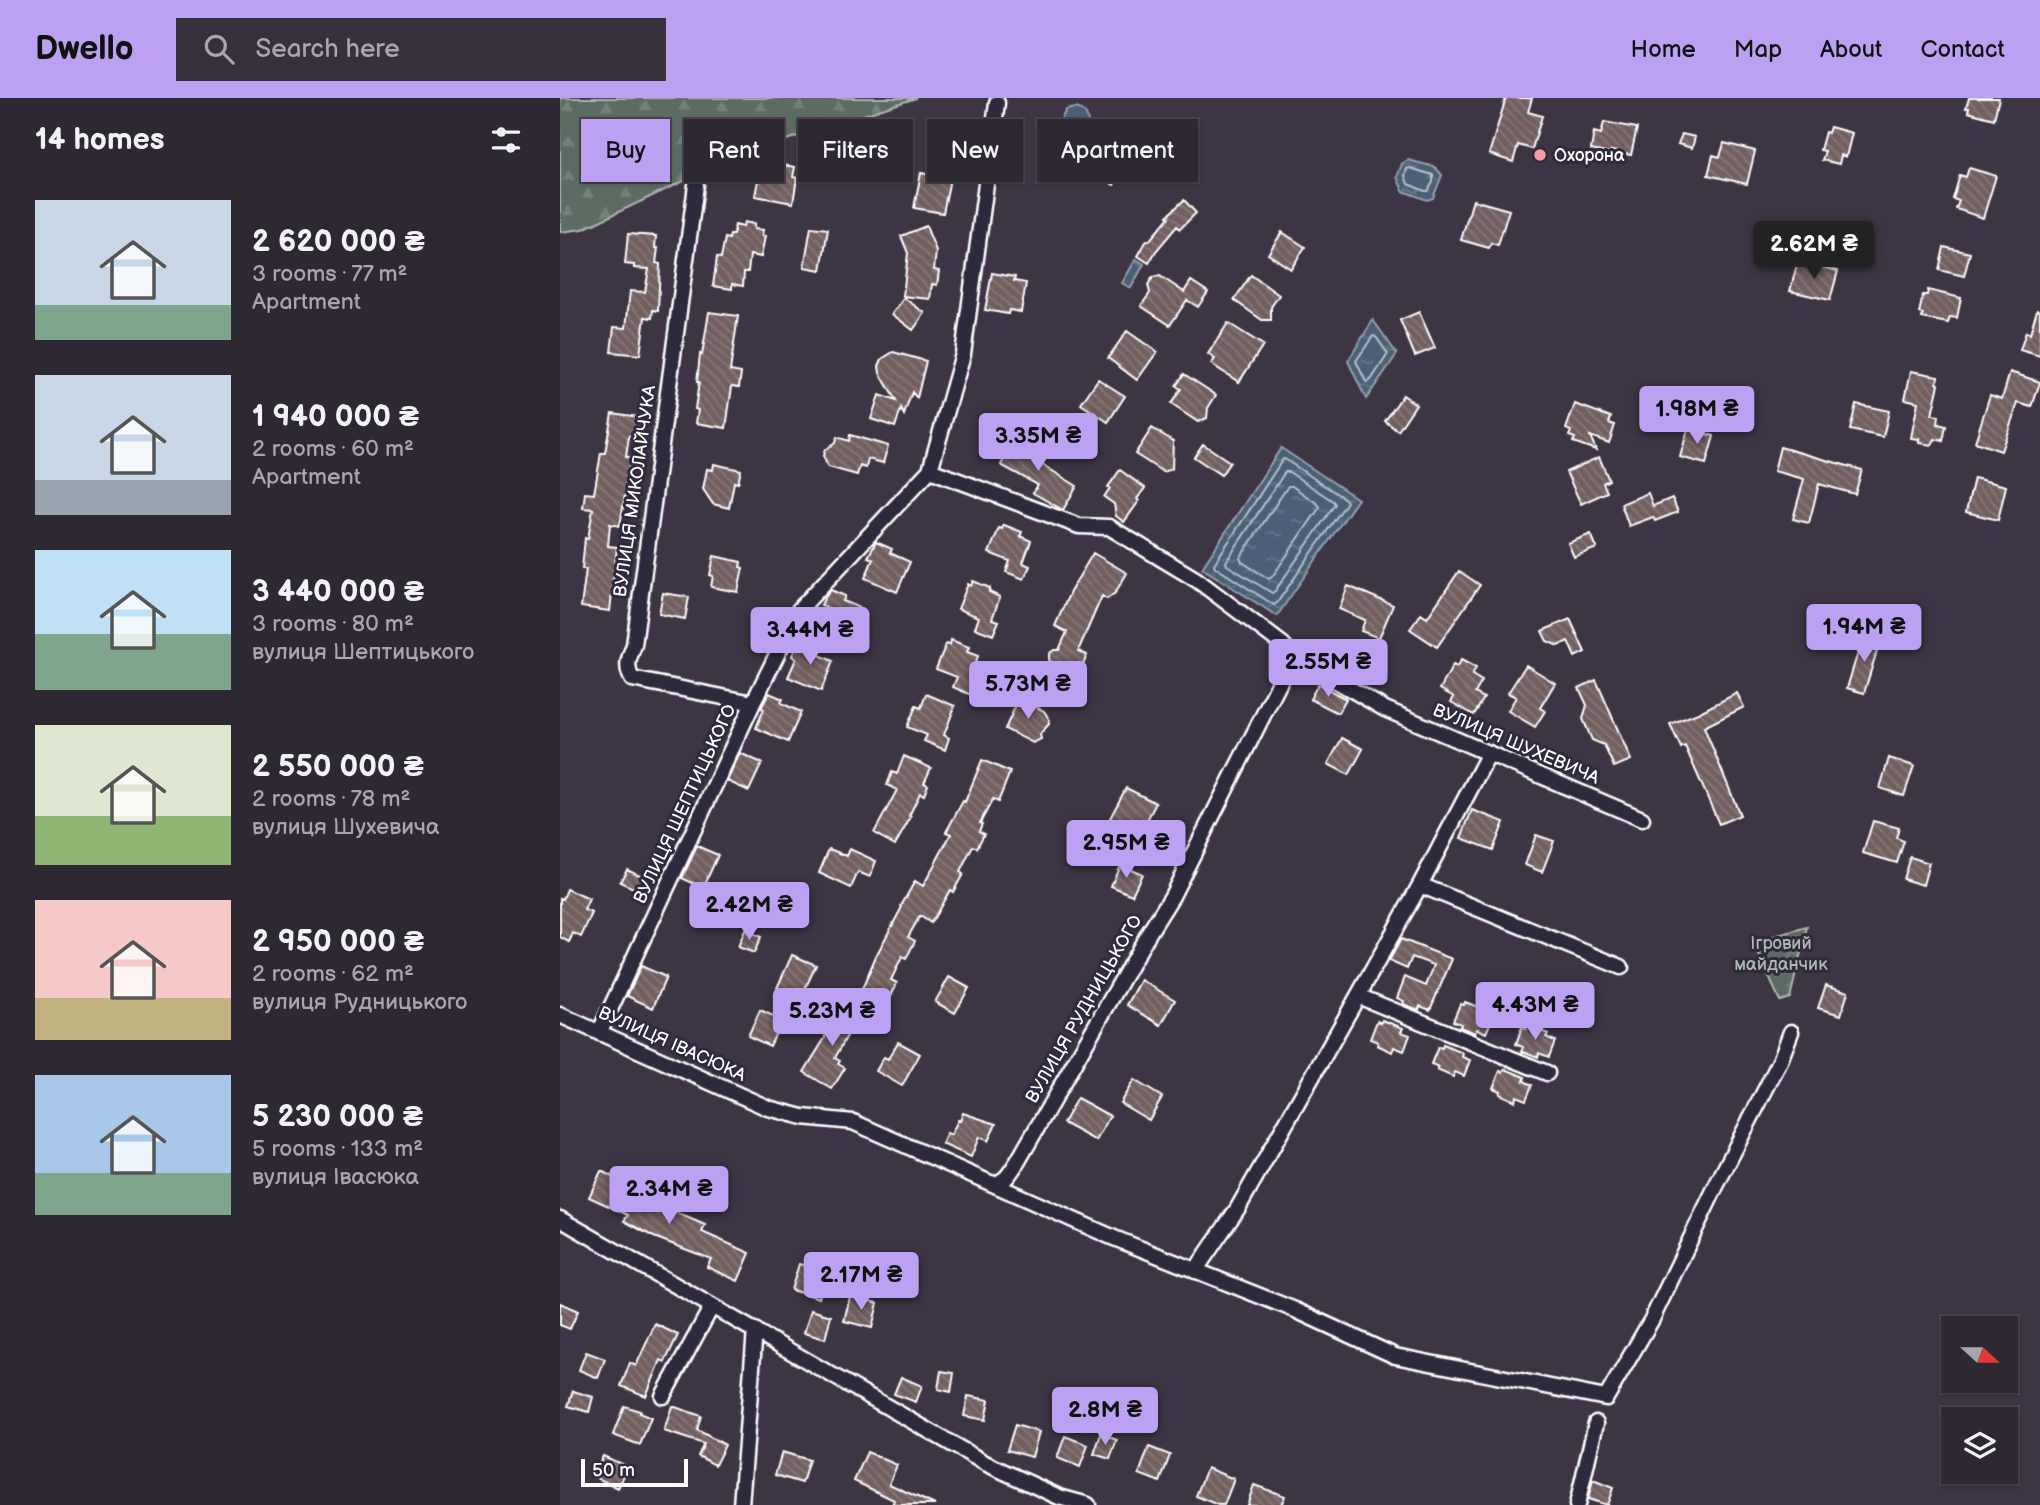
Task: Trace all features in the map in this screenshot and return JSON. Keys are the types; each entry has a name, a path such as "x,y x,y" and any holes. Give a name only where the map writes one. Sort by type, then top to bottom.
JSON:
{"street":[{"name":"ВУЛИЦЯ ШЕПТИЦЬКОГО","path":"599,1033 799,610 930,470 963,354 997,103"},
{"name":"ВУЛИЦЯ МИКОЛАЙЧУКА","path":"696,185 634,645 628,660 628,671 632,679 753,703"},
{"name":"ВУЛИЦЯ ШУХЕВИЧА","path":"930,470 1079,526 1109,527 1197,580 1282,644 1293,656 1385,709 1642,819"},
{"name":"ВУЛИЦЯ РУДНИЦЬКОГО","path":"993,1184 1006,1178 1018,1161 1172,896 1293,656"},
{"path":"1195,1271 1238,1208 1359,996 1489,753"},
{"path":"1420,885 1621,967"},
{"path":"1359,996 1547,1073"},
{"name":"ВУЛИЦЯ ІВАСЮКА","path":"560,1015 768,1108 803,1117 853,1122 1114,1238 1295,1310 1395,1356 1606,1398 1652,1319 1780,1060 1791,1032"},
{"path":"560,1219 985,1463 1058,1501 1088,1505"},
{"path":"663,1396 712,1306"},
{"path":"741,1505 755,1330"},
{"path":"1577,1505 1596,1423"}],"green space":[{"path":"560,98 916,98 851,119 798,119 798,136 784,141 784,119 684,119 684,181 583,229 560,232"},
{"name":"Ігровий майданчик","path":"1807,927 1790,998 1780,1001 1753,942"}],"water":[{"path":"1066,110 1082,110 1087,119 1061,119"},
{"path":"1408,160 1435,167 1442,175 1433,198 1427,200 1403,191 1397,177 1402,164"},
{"path":"1136,259 1144,264 1131,288 1122,283"},
{"path":"1373,320 1397,354 1366,399 1348,361"},
{"path":"1281,448 1358,499 1277,616 1202,568"}],"building":[{"path":"1506,98 1532,98 1528,112 1542,116 1532,149 1518,145 1513,162 1489,154"},
{"path":"1969,98 1999,98 1994,119 1968,112 1969,108 1966,108"},
{"path":"1604,122 1637,128 1631,155 1591,150 1594,132 1601,134"},
{"path":"1830,127 1852,133 1846,157 1841,155 1839,164 1822,160 1825,151 1820,150 1825,132 1828,133"},
{"path":"1682,134 1695,137 1692,148 1678,144"},
{"path":"1724,143 1755,151 1747,184 1708,175 1713,155 1720,157"},
{"path":"784,165 795,167 793,177 797,178 793,203 755,196 758,182 784,182"},
{"path":"1969,168 1996,176 1983,218 1956,209 1959,201 1953,199 1960,175 1966,177"},
{"path":"921,173 927,174 927,182 949,182 943,213 914,208"},
{"path":"1184,200 1196,213 1180,229 1177,226 1149,263 1138,256 1147,240 1149,241 1169,217 1167,216"},
{"path":"1473,200 1509,210 1498,245 1491,243 1489,248 1461,240"},
{"path":"744,222 754,224 754,229 763,230 762,236 765,236 761,257 750,255 748,272 744,272 743,286 732,284 732,289 713,286 717,257 721,258 725,238 729,239 730,235 733,235 735,225 743,227"},
{"path":"926,226 936,251 934,270 939,271 937,285 932,284 930,299 903,296 908,253 901,236"},
{"path":"811,227 828,229 821,270 804,267"},
{"path":"1282,232 1305,247 1291,269 1268,254"},
{"path":"628,234 656,236 656,263 660,264 658,311 653,310 652,318 645,317 640,355 611,352 614,327 626,328 630,291 645,292 649,269 625,264"},
{"path":"1944,247 1970,253 1964,276 1939,270"},
{"path":"1798,261 1838,271 1830,300 1790,291"},
{"path":"992,273 1015,277 1014,281 1026,283 1021,312 1009,310 1008,314 985,310"},
{"path":"1251,275 1279,295 1271,307 1271,320 1262,320 1234,300"},
{"path":"1160,276 1184,292 1191,281 1208,292 1198,307 1187,300 1170,325 1141,306 1150,293 1148,285 1153,277"},
{"path":"1928,290 1961,298 1957,318 1950,317 1948,323 1922,318 1923,314 1919,313 1923,295 1927,295"},
{"path":"904,298 925,313 913,330 892,314"},
{"path":"2037,310 2040,311 2040,356 2020,350 2026,332 2030,334"},
{"path":"709,312 738,316 730,371 741,373 739,387 732,386 726,428 696,423 700,354 702,355"},
{"path":"1419,312 1435,348 1415,356 1400,320"},
{"path":"1228,323 1263,345 1239,382 1211,364 1215,359 1208,354"},
{"path":"1127,331 1157,352 1137,380 1108,358"},
{"path":"893,352 926,361 917,398 912,392 904,415 901,409 895,427 871,419 879,395 896,401 880,373 879,366 882,359"},
{"path":"1911,371 1938,376 1939,384 1932,415 1939,416 1938,424 1946,426 1943,441 1935,439 1932,445 1919,443 1919,439 1911,438 1918,402 1905,399"},
{"path":"2010,372 2040,382 2032,407 2018,403 2001,451 1975,442 1990,395 2002,399"},
{"path":"1184,374 1216,395 1208,408 1207,418 1198,422 1171,404 1181,389 1176,386"},
{"path":"1098,379 1125,396 1108,422 1081,404"},
{"path":"1403,395 1416,404 1398,431 1385,421"},
{"path":"1575,404 1611,417 1609,423 1615,425 1609,443 1590,436 1596,450 1573,442 1575,438 1569,436 1571,431 1566,429"},
{"path":"1856,404 1889,411 1883,437 1850,430"},
{"path":"612,413 639,417 636,437 629,436 626,457 631,457 620,526 610,524 608,546 617,547 610,611 581,607 586,569 582,569 585,538 588,539 593,509 583,508 585,493 594,494"},
{"path":"1152,428 1173,441 1172,469 1163,472 1135,454"},
{"path":"1688,429 1714,436 1706,464 1680,457"},
{"path":"850,435 888,446 883,463 868,459 866,468 860,466 857,475 828,467 823,456 825,450 835,443 837,437 849,441"},
{"path":"1016,435 1039,447 1033,459 1077,486 1063,510 1033,493 1038,485 1001,465"},
{"path":"1203,444 1230,462 1221,475 1194,457"},
{"path":"1780,447 1862,470 1855,494 1819,484 1809,523 1793,519 1804,479 1774,471"},
{"path":"1599,457 1609,480 1603,483 1607,492 1581,504 1566,472"},
{"path":"714,464 741,470 738,483 734,482 729,508 713,504 703,489 707,469 713,470"},
{"path":"1120,470 1145,488 1124,522 1116,516 1114,504 1104,497"},
{"path":"1974,478 2006,486 1998,520 1966,512"},
{"path":"1648,493 1653,506 1672,498 1678,512 1655,521 1653,517 1629,526 1621,504"},
{"path":"1004,525 1022,532 1020,536 1031,541 1023,563 1030,566 1024,579 1006,572 1010,561 989,553 999,528 1002,529"},
{"path":"1591,534 1597,548 1574,557 1568,543"},
{"path":"876,542 892,549 890,553 910,562 897,592 865,578 873,559 868,557"},
{"path":"1093,553 1127,573 1115,593 1107,599 1102,596 1078,651 1087,655 1075,683 1049,672 1053,663 1049,660 1049,654 1059,650 1067,632 1055,626 1070,592"},
{"path":"714,556 741,562 740,567 743,568 738,592 711,587 713,576 710,575"},
{"path":"1459,571 1480,585 1437,647 1410,629 1421,614 1427,618"},
{"path":"973,581 990,588 989,592 1000,597 992,619 999,621 993,635 975,628 979,617 958,609 968,584 971,586"},
{"path":"1348,586 1393,605 1379,638 1361,631 1365,620 1339,609"},
{"path":"831,590 845,596 843,601 863,609 850,640 818,626 826,607 821,605"},
{"path":"663,593 689,597 685,619 659,614"},
{"path":"1570,619 1585,652 1575,657 1568,641 1558,646 1547,641 1542,631"},
{"path":"1863,636 1880,641 1864,693 1847,688"},
{"path":"799,640 815,648 813,652 833,661 821,691 788,677 796,659 792,656"},
{"path":"951,640 969,647 967,652 978,656 970,678 977,681 971,695 953,687 957,677 936,669 946,644 950,645"},
{"path":"1461,660 1476,668 1472,675 1482,681 1475,693 1484,698 1474,715 1451,702 1454,697 1440,689 1453,665 1457,667"},
{"path":"1526,665 1555,683 1540,708 1545,711 1535,727 1508,711 1516,697 1508,693"},
{"path":"1596,680 1631,760 1614,767 1604,745 1592,740 1583,719 1587,705 1579,688"},
{"path":"1318,684 1346,699 1338,713 1310,699"},
{"path":"769,693 783,699 781,703 801,712 788,742 756,728 764,709 761,708"},
{"path":"1737,693 1744,707 1704,727 1740,815 1719,824 1685,746 1681,748 1670,724"},
{"path":"926,694 955,706 944,735 949,738 945,750 924,741 927,735 907,727 916,706 921,708"},
{"path":"1019,698 1044,711 1049,719 1049,724 1040,734 1041,739 1033,743 1005,729"},
{"path":"1342,738 1363,749 1349,775 1328,764"},
{"path":"740,753 762,763 749,791 727,781"},
{"path":"904,756 931,768 924,783 928,785 924,795 920,793 909,816 911,817 895,845 874,833 897,790 887,785 892,772 897,774"},
{"path":"1889,758 1914,766 1904,796 1880,788"},
{"path":"982,760 1010,772 998,802 993,799 980,823 982,824 979,831 984,834 977,848 973,846 953,892 950,890 931,923 920,916 908,937 915,941 906,959 902,957 891,980 897,983 883,1014 857,1001 876,956 915,881 923,886 951,834 946,832 963,801 965,802"},
{"path":"1126,788 1156,803 1139,835 1109,820"},
{"path":"1472,810 1504,822 1493,850 1461,838"},
{"path":"1873,821 1899,828 1896,838 1904,841 1897,863 1863,853"},
{"path":"1536,835 1554,841 1542,872 1525,865"},
{"path":"697,846 718,855 703,888 682,878"},
{"path":"829,849 847,856 850,849 876,861 870,877 858,872 851,888 819,873"},
{"path":"1910,857 1929,863 1923,885 1903,879"},
{"path":"1120,864 1142,874 1132,895 1111,886"},
{"path":"627,869 646,878 640,891 620,882"},
{"path":"567,889 589,899 584,910 592,913 581,937 573,933 569,942 560,937 560,898 563,899"},
{"path":"745,930 761,937 754,953 738,947"},
{"path":"1401,939 1452,959 1430,1010 1420,1006 1419,1010 1403,1004 1404,1001 1397,998 1405,977 1426,986 1434,965 1412,957 1407,969 1389,961"},
{"path":"792,955 816,965 801,998 777,988"},
{"path":"641,966 666,977 653,1008 627,996"},
{"path":"949,977 969,988 955,1013 935,1002"},
{"path":"1141,980 1175,1000 1161,1025 1127,1005"},
{"path":"1826,985 1848,992 1841,1015 1818,1008"},
{"path":"1465,1002 1486,1010 1484,1014 1493,1017 1486,1033 1477,1029 1475,1033 1453,1021 1460,1004 1464,1005"},
{"path":"839,1004 859,1014 835,1058 840,1061 838,1064 845,1068 832,1089 804,1072 825,1038 825,1022 832,1017"},
{"path":"760,1010 782,1020 770,1046 748,1036"},
{"path":"1382,1020 1403,1028 1401,1032 1410,1035 1404,1051 1394,1047 1392,1052 1370,1039 1377,1021 1381,1023"},
{"path":"1527,1025 1548,1034 1546,1037 1555,1041 1549,1057 1539,1053 1538,1057 1522,1051 1523,1047 1516,1044 1522,1027 1526,1029"},
{"path":"898,1042 920,1054 902,1086 876,1071 884,1057 888,1059"},
{"path":"1443,1045 1463,1053 1462,1057 1470,1060 1464,1076 1455,1072 1453,1077 1437,1070 1439,1067 1431,1064 1438,1047 1442,1048"},
{"path":"1505,1069 1525,1077 1524,1081 1532,1085 1526,1100 1516,1096 1515,1101 1499,1094 1500,1091 1493,1088 1500,1071"},
{"path":"1134,1080 1162,1097 1149,1120 1120,1103"},
{"path":"1077,1098 1110,1116 1096,1141 1063,1123"},
{"path":"963,1113 996,1124 988,1141 979,1137 971,1157 942,1144 947,1133 951,1135"},
{"path":"601,1171 677,1213 705,1225 702,1232 750,1253 738,1281 707,1267 711,1259 654,1237 624,1221 628,1215 589,1197"},
{"path":"799,1264 826,1272 819,1298 791,1290"},
{"path":"850,1296 878,1303 872,1328 844,1321"},
{"path":"560,1303 578,1311 570,1329 560,1325"},
{"path":"811,1310 831,1316 825,1339 804,1333"},
{"path":"655,1324 678,1335 665,1362 661,1360 646,1396 621,1386 630,1363 636,1366"},
{"path":"586,1352 605,1359 598,1378 579,1370"},
{"path":"941,1371 954,1373 951,1392 938,1389"},
{"path":"901,1377 922,1386 916,1402 894,1394"},
{"path":"573,1391 593,1397 589,1412 568,1406"},
{"path":"968,1396 989,1400 985,1420 964,1416"},
{"path":"624,1406 651,1418 640,1445 613,1435"},
{"path":"672,1406 701,1416 697,1430 725,1445 715,1465 698,1456 704,1444 664,1431"},
{"path":"1015,1425 1039,1432 1032,1457 1007,1450"},
{"path":"1101,1434 1117,1440 1110,1459 1094,1454"},
{"path":"1065,1436 1088,1445 1080,1467 1057,1458"},
{"path":"1149,1447 1170,1455 1160,1482 1139,1474"},
{"path":"782,1452 809,1460 802,1483 775,1475"},
{"path":"867,1452 897,1465 889,1484 935,1505 892,1505 894,1500 854,1481"},
{"path":"603,1456 628,1467 618,1488 593,1476"},
{"path":"1207,1468 1234,1479 1224,1505 1196,1496"},
{"path":"1593,1480 1613,1488 1607,1505 1588,1499"},
{"path":"1254,1485 1285,1496 1281,1505 1247,1505"}],"place":[{"name":"Охорона","path":"1540,155"}]}
